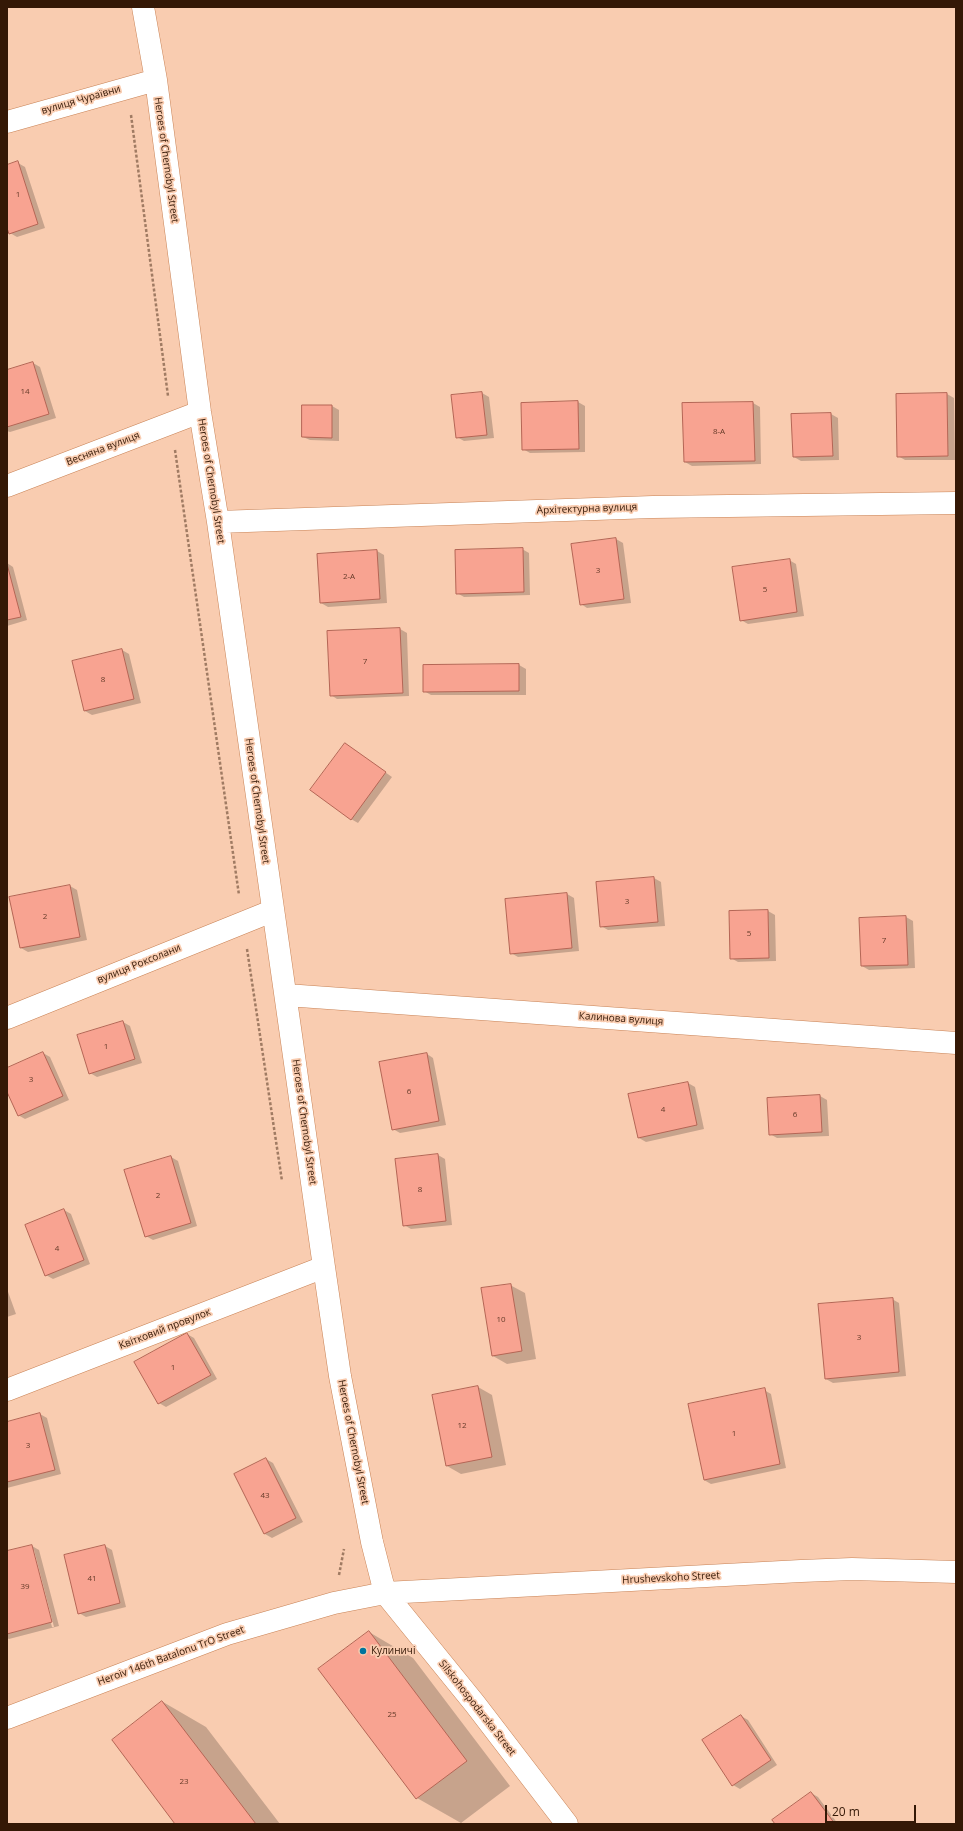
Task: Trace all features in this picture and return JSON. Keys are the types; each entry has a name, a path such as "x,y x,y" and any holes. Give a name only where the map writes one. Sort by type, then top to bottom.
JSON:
{"street":[{"name":"Heroes of Chernobyl Street","path":"143,7 156,80 200,412 218,522 272,911 286,995 340,1376 370,1534 386,1593"},
{"name":"вулиця Чураївни","path":"7,122 156,80"},
{"name":"Весняна вулиця","path":"7,486 200,412"},
{"name":"Архітектурна вулиця","path":"218,522 653,507 956,503"},
{"name":"вулиця Роксолани","path":"7,1018 272,911"},
{"name":"Калинова вулиця","path":"286,995 956,1043"},
{"name":"Квітковий провулок","path":"7,1390 324,1267"},
{"name":"Hrushevskoho Street","path":"386,1593 808,1570 852,1569 956,1572"},
{"name":"Heroiv 146th Batalonu TrO Street","path":"7,1718 227,1634 334,1603 386,1593"},
{"name":"Silskohospodarska Street","path":"386,1593 475,1704 567,1824"}],"path":[{"path":"127,87 172,423 243,922 282,1183"},
{"path":"334,1603 345,1544"}],"building":[{"path":"18,161 38,224 9,234 7,228 7,165"},
{"path":"33,362 49,414 7,427 7,370"},
{"path":"482,392 487,435 456,438 451,395"},
{"path":"947,393 948,456 897,457 896,394"},
{"path":"578,401 579,449 522,450 521,403"},
{"path":"753,402 755,461 684,462 682,403"},
{"path":"302,405 332,405 332,438 302,437"},
{"path":"831,413 833,456 793,457 791,414"},
{"path":"616,538 624,599 580,605 571,544"},
{"path":"523,548 524,592 456,594 455,550"},
{"path":"377,550 380,599 320,603 317,554"},
{"path":"790,559 797,612 740,621 732,567"},
{"path":"7,564 21,617 7,620"},
{"path":"400,628 403,693 330,696 327,631"},
{"path":"122,649 134,699 84,711 72,661"},
{"path":"519,664 519,691 423,692 423,665"},
{"path":"345,743 386,772 351,820 310,790"},
{"path":"654,877 658,922 600,927 596,882"},
{"path":"70,885 80,937 20,948 9,897"},
{"path":"567,893 572,948 510,954 505,899"},
{"path":"768,910 769,958 730,959 729,911"},
{"path":"906,916 908,965 861,966 859,918"},
{"path":"123,1021 135,1059 89,1074 77,1035"},
{"path":"43,1052 63,1096 18,1116 7,1092 7,1068"},
{"path":"427,1053 439,1121 392,1130 379,1062"},
{"path":"688,1082 697,1125 638,1138 628,1094"},
{"path":"820,1095 822,1132 769,1135 767,1098"},
{"path":"438,1154 446,1221 403,1226 395,1159"},
{"path":"171,1156 191,1223 145,1237 124,1170"},
{"path":"64,1209 84,1260 45,1276 25,1225"},
{"path":"511,1284 522,1351 492,1356 481,1288"},
{"path":"893,1298 899,1372 825,1379 818,1304"},
{"path":"187,1333 211,1375 158,1404 134,1362"},
{"path":"478,1386 492,1457 446,1466 432,1395"},
{"path":"765,1388 780,1464 704,1480 688,1404"},
{"path":"40,1413 55,1470 7,1482 7,1422"},
{"path":"266,1458 296,1518 264,1534 234,1474"},
{"path":"32,1545 52,1622 7,1634 7,1551"},
{"path":"105,1545 120,1603 78,1614 64,1555"},
{"path":"369,1631 467,1761 416,1799 318,1669"},
{"path":"162,1701 256,1824 175,1824 112,1740"},
{"path":"741,1715 771,1760 732,1786 702,1740"},
{"path":"811,1792 835,1824 775,1824 772,1820"}],"place":[{"name":"Кулиничі","path":"363,1651"}]}
